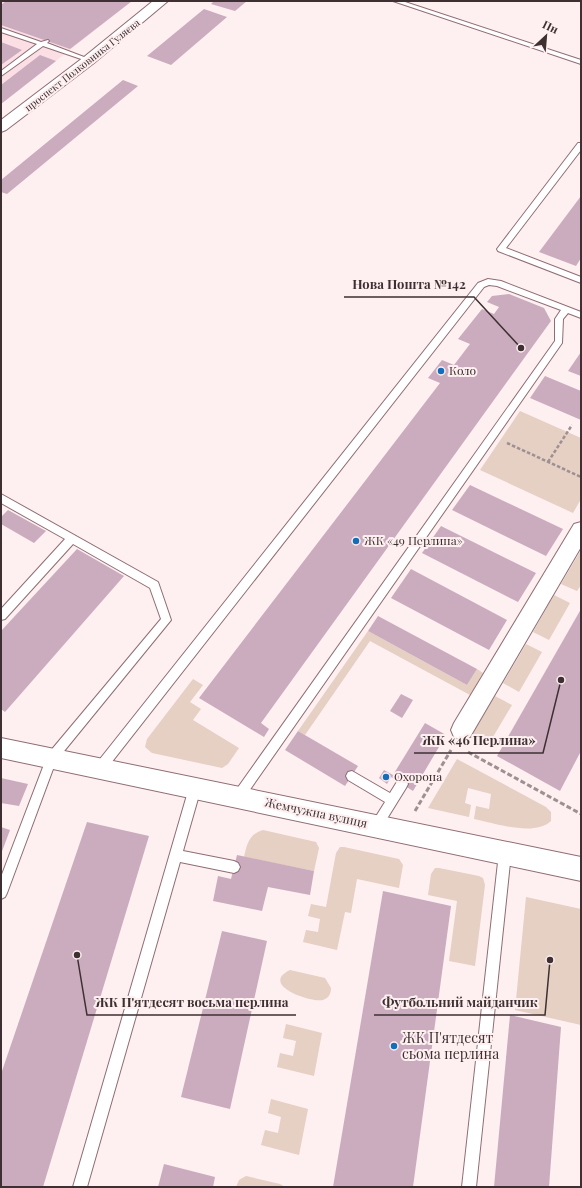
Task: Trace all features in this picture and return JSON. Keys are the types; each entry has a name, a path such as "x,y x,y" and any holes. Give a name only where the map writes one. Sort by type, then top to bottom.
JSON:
{"main road":[{"name":"проспект Полковника Гуляєва","path":"1,127 89,60 162,1"}],"street":[{"path":"458,737 581,530"},
{"name":"Жемчужна вулиця","path":"1,748 581,869"}],"lane":[{"path":"396,1 581,62"},
{"path":"1,27 89,60"},
{"path":"1,74 44,42"},
{"path":"581,145 501,249 581,280"},
{"path":"100,768 481,285 488,282 498,283 581,316"},
{"path":"238,797 559,341 559,319 566,310"},
{"path":"1,498 154,584 166,620 52,758 1,893"},
{"path":"1,616 72,538"},
{"path":"352,776 392,800"},
{"path":"376,826 402,784"},
{"path":"80,1187 195,788"},
{"path":"469,1187 505,853"},
{"path":"175,855 234,867"}],"path":[{"path":"548,462 572,425"},
{"path":"492,436 581,477"},
{"path":"402,831 458,737 581,814"}],"shaded area":[{"path":"1,1 132,1 1,104"},
{"path":"520,411 581,438 581,499 573,513 480,470"},
{"path":"581,550 581,585 577,591 561,584"},
{"path":"554,595 570,603 549,640 533,632"},
{"path":"368,631 467,685 477,669 483,673 470,695 370,641 305,735 298,731"},
{"path":"526,644 542,652 519,692 503,683"},
{"path":"193,679 203,685 190,702 201,709 193,720 239,748 228,764 222,768 152,753 145,747 147,739"},
{"path":"495,696 512,705 487,747 470,737"},
{"path":"457,759 546,807 551,812 551,821 544,826 535,828 514,828 474,819 476,806 489,809 491,794 468,788 465,803 471,805 469,817 428,808"},
{"path":"263,830 316,842 319,848 314,871 244,857 249,840 255,834"},
{"path":"340,847 399,859 403,865 399,888 357,879 351,913 345,912 337,950 303,942 306,930 318,932 320,919 308,916 311,904 326,907 336,853"},
{"path":"435,868 483,878 485,885 475,966 449,961 457,901 428,895 431,874"},
{"path":"526,897 581,909 581,1025 515,1010"},
{"path":"290,970 325,978 331,988 331,992 327,998 317,1000 308,999 290,992 280,981 282,976"},
{"path":"286,1024 322,1033 314,1076 277,1067 280,1053 293,1056 296,1041 283,1038"},
{"path":"271,1099 308,1109 299,1155 261,1145 265,1130 278,1133 281,1117 268,1113"},
{"path":"246,1176 280,1184 285,1187 236,1187 239,1180"}],"building":[{"path":"6,1 132,1 70,49 1,25 1,5"},
{"path":"214,1 247,1 235,11 211,4"},
{"path":"204,9 227,17 171,65 147,56"},
{"path":"1,42 22,50 1,65"},
{"path":"40,55 56,61 1,104 1,85"},
{"path":"123,80 138,86 7,194 1,192 1,180"},
{"path":"581,196 581,258 576,266 539,252"},
{"name":"ЖК «49 Перлина»","path":"509,294 544,308 551,321 261,723 269,729 264,737 199,698 440,383 428,378 442,360 454,365 470,344 458,339 482,309 494,314 499,307 487,302 492,296"},
{"path":"581,352 581,376 568,371"},
{"path":"545,376 581,391 581,420 530,398"},
{"path":"470,485 563,529 546,556 452,510"},
{"path":"8,510 46,531 34,543 1,524 1,517"},
{"path":"441,526 536,573 518,602 422,553"},
{"path":"77,549 124,576 5,712 1,709 1,631"},
{"path":"411,569 507,620 489,650 391,598"},
{"path":"581,609 581,751 560,791 497,756"},
{"path":"378,616 477,669 467,685 368,631"},
{"path":"401,694 413,700 402,718 390,711"},
{"path":"425,723 446,735 413,791 391,777 387,784 379,778 384,770 393,775"},
{"path":"298,731 358,766 345,786 285,750"},
{"path":"1,778 28,784 19,806 1,803"},
{"path":"87,822 149,836 43,1187 1,1187 1,1074"},
{"path":"1,827 10,830 1,854"},
{"path":"237,855 314,871 310,895 268,887 262,911 213,901 218,876 231,879"},
{"name":"ЖК П'ятдесят сьома перлина","path":"383,891 451,906 413,1187 333,1187"},
{"path":"222,931 267,941 230,1109 181,1097"},
{"path":"510,1015 561,1027 549,1187 494,1187"},
{"path":"164,1164 215,1177 213,1187 158,1187"}],"place":[{"name":"Нова Пошта №142","path":"521,348"},
{"name":"Коло","path":"441,371"},
{"name":"ЖК «49 Перлина»","path":"356,541"},
{"name":"ЖК «46 Перлина»","path":"561,680"},
{"name":"Охорона","path":"386,777"},
{"name":"ЖК П'ятдесят восьма перлина","path":"77,955"},
{"name":"Футбольний майданчик","path":"550,960"},
{"name":"ЖК П'ятдесят сьома перлина","path":"394,1046"}]}
